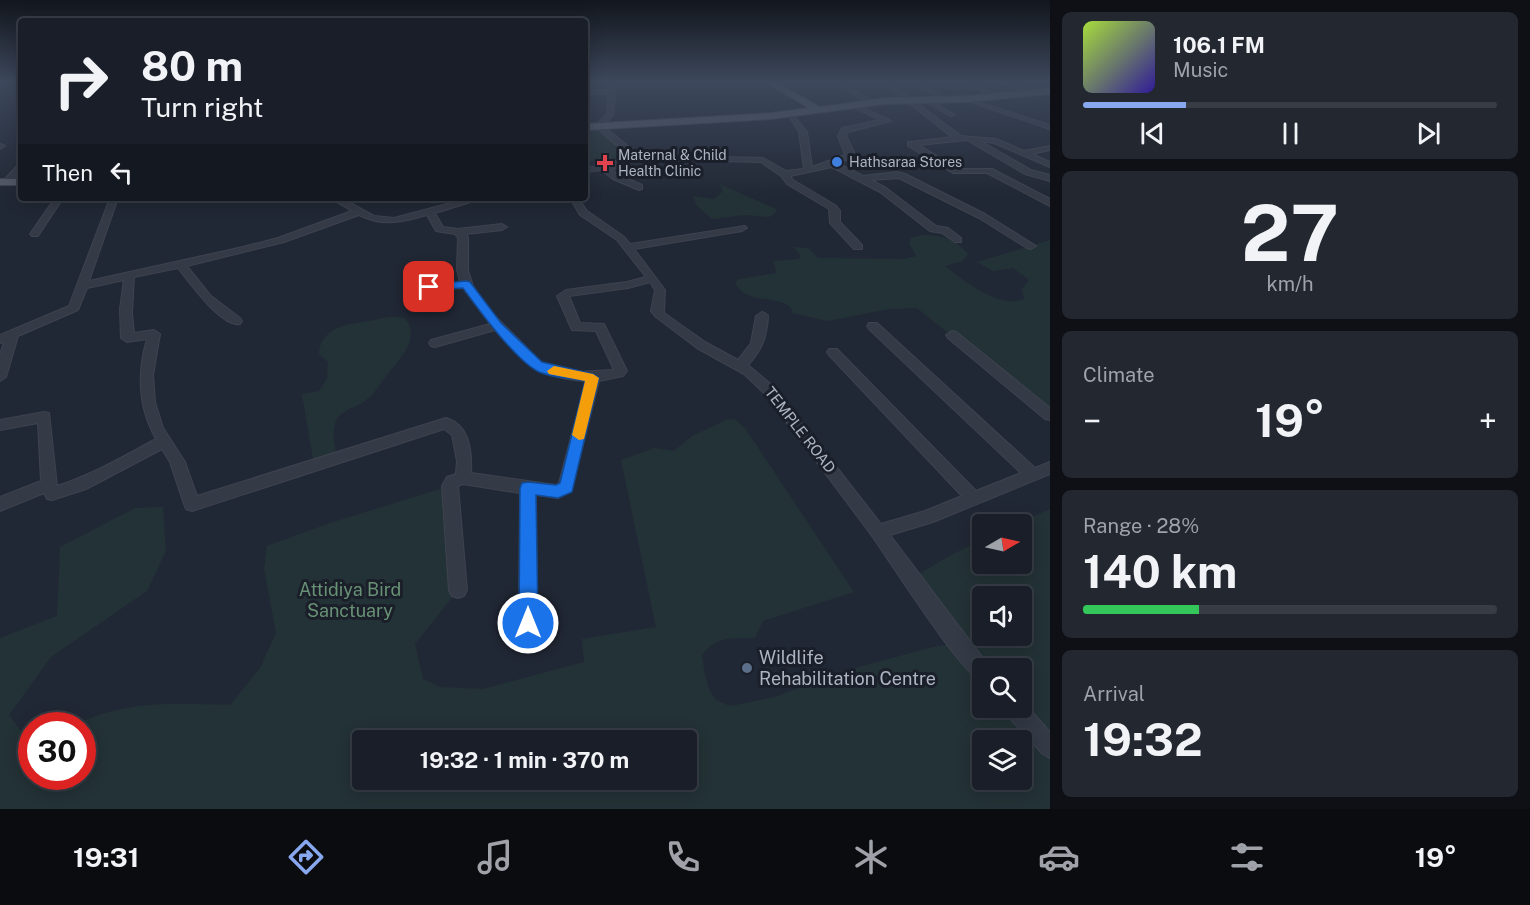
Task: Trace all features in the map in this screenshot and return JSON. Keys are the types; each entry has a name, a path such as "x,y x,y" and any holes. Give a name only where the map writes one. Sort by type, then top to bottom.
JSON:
{"main road":[{"path":"588,127 698,120"}],"street":[{"path":"605,120 599,126 626,149 627,156"},
{"path":"793,120 803,132 808,170"},
{"path":"784,174 833,164 849,156 849,149 842,136 845,130 887,121 884,120"},
{"path":"935,120 959,138"},
{"path":"1029,120 1050,127"},
{"path":"1050,165 996,141 959,138 911,144 956,171 988,171 1050,203"},
{"path":"969,138 1028,172 1050,178"},
{"path":"1024,153 1050,148"},
{"path":"588,170 614,166 627,156 681,153 723,159 763,160 784,174 790,182 832,207 835,211 835,223 858,247"},
{"path":"833,164 883,190 933,229 945,230 958,240"},
{"path":"605,168 616,177 639,187"},
{"path":"4,182 18,170"},
{"path":"862,179 897,174 982,216 1031,246"},
{"path":"35,234 57,201"},
{"path":"0,377 6,337 74,308 113,201"},
{"path":"339,201 359,212 384,221 394,221 470,201"},
{"path":"442,201 446,208"},
{"name":"TEMPLE ROAD","path":"576,201 583,213 615,233 653,278 660,290 657,311 660,315 700,345 760,379 878,532 944,625 972,660"},
{"path":"81,286 281,240 359,212"},
{"path":"430,212 439,229 458,232 501,227"},
{"path":"982,216 993,213"},
{"path":"629,247 742,228"},
{"path":"458,232 463,237 463,273 466,285 497,326 537,365 545,369 593,378 621,371 600,327 576,327 563,296 566,293 628,285 653,278"},
{"path":"179,263 207,298 237,321"},
{"path":"129,274 130,289 126,306 129,325 127,338 154,334 148,350 144,382 155,423 176,458 192,504 446,423 459,433 463,478"},
{"path":"429,287 466,285"},
{"path":"740,366 755,350 761,338 762,316"},
{"path":"435,343 497,326"},
{"path":"873,326 1033,475"},
{"path":"952,335 1050,415"},
{"path":"833,352 974,500"},
{"path":"458,590 450,486 455,479 463,478 558,492 566,487 593,378"},
{"path":"0,425 44,417 49,484 52,494 81,485 164,441"},
{"path":"878,532 974,500 1050,468"},
{"path":"0,504 49,484"},
{"path":"528,488 528,623"},
{"path":"1023,718 1050,747"}],"green space":[{"path":"599,126 626,149 628,156 588,162 588,127"},
{"path":"720,184 776,209 775,213 769,217 745,215 712,219 697,206 693,196 714,199 723,191"},
{"path":"922,235 941,237 959,245 968,254 963,261 945,266 982,292 993,297 1014,301 1024,299 1022,289 1029,280 1013,268 993,271 977,262 1050,240 1050,415 917,308 889,309 828,321 792,313 792,309 778,301 747,295 735,283 739,279 777,273 773,261 798,259 801,256 794,247 808,248 818,258 904,259 916,256 909,243 911,238"},
{"path":"391,317 405,318 411,332 408,346 373,394 338,417 334,434 337,458 314,465 302,394 319,391 327,379 328,362 319,354 323,341 337,328"},
{"name":"Attidiya Bird Sanctuary","path":"728,419 736,420 745,428 854,592 763,621 755,638 726,639 708,649 702,655 710,691 716,700 730,706 775,697 840,672 933,647 957,643 910,579 972,545 972,574 1032,574 1032,517 1050,509 1050,809 0,809 0,638 57,616 60,547 135,508 163,507 166,551 147,591 51,657 9,715 18,727 18,790 96,790 96,717 111,711 149,705 230,705 260,668 276,633 264,568 267,546 330,523 450,486 458,590 415,644 423,679 440,687 483,689 584,662 582,639 656,627 621,460 654,448 674,451 692,436"}],"slow traffic":[{"path":"554,371 593,378 579,435"}],"place":[{"name":"Hathsaraa Stores","path":"837,162"},
{"name":"Maternal & Child Health Clinic","path":"605,163"},
{"name":"Wildlife Rehabilitation Centre","path":"747,668"}],"route":[{"path":"429,287 466,285 497,326 537,365 545,369 593,378 566,487 558,492 528,488 528,623"}]}
